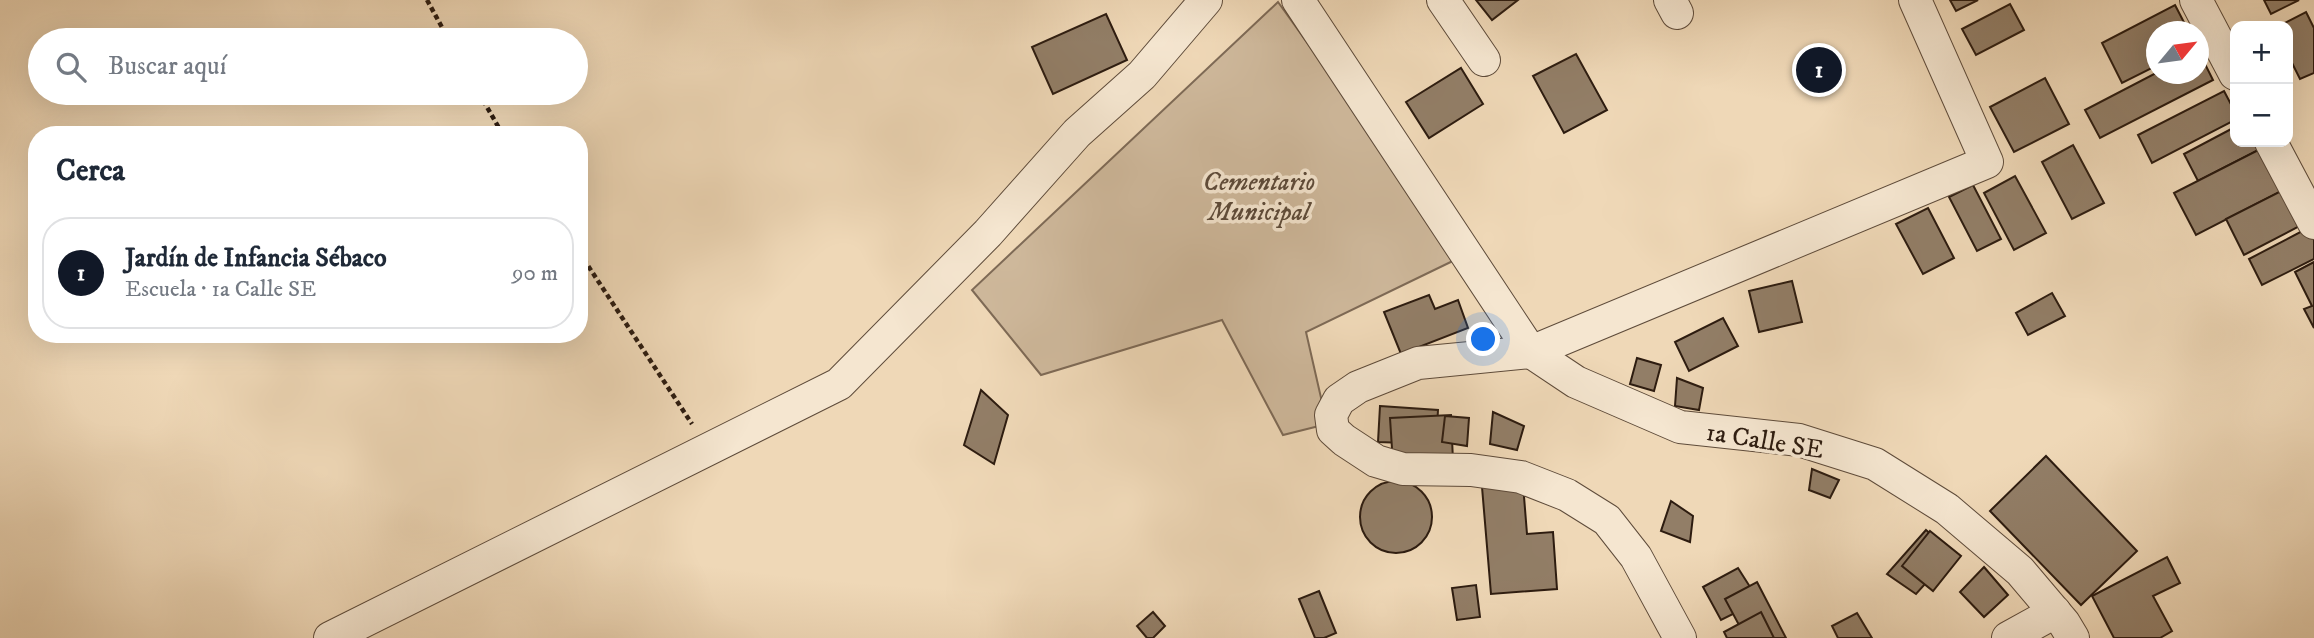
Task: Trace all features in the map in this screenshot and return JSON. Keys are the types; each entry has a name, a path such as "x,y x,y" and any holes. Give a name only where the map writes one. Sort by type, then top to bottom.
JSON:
{"street":[{"path":"330,638 839,384 988,233 1077,133 1142,75 1206,0"},
{"path":"1298,0 1531,352"},
{"path":"1443,0 1484,60"},
{"path":"1680,638 1636,557 1607,520 1567,495 1521,477 1471,470 1403,468 1376,461 1333,430 1331,415 1339,400 1359,387 1418,363 1531,352 1987,162 1915,0"},
{"path":"2196,0 2230,65"},
{"path":"2274,147 2314,223"},
{"name":"1a Calle SE","path":"1531,352 1576,382 1680,427 1799,440 1875,464 1947,509 2020,571 2064,623 2073,638"},
{"path":"2008,638 2054,612"}],"path":[{"path":"427,0 442,28"},
{"path":"485,105 498,126"},
{"path":"588,266 708,449"}],"green space":[{"name":"Cementario Municipal","path":"1278,2 1461,257 1306,332 1327,424 1283,435 1222,320 1041,375 972,290"}],"building":[{"path":"1476,0 1518,0 1492,20"},
{"path":"1950,0 1978,0 1956,11"},
{"path":"2264,0 2299,0 2271,14"},
{"path":"2010,4 2024,30 1976,55 1962,29"},
{"path":"2175,5 2183,21 2146,21 2146,71 2122,83 2102,43"},
{"path":"2306,12 2314,28 2314,73 2300,79 2293,65 2293,21 2289,21"},
{"path":"1106,14 1127,60 1053,94 1032,47"},
{"path":"1576,54 1607,110 1564,133 1533,76"},
{"path":"1461,68 1483,104 1429,138 1406,102"},
{"path":"2045,78 2069,124 2014,152 1990,107"},
{"path":"2146,78 2146,84 2205,84 2100,138 2085,110"},
{"path":"2224,91 2230,102 2230,123 2152,163 2138,135"},
{"path":"2230,130 2230,147 2264,147 2198,181 2184,154"},
{"path":"2073,145 2104,203 2072,219 2042,162"},
{"path":"2264,147 2276,147 2295,184 2196,235 2174,193"},
{"path":"2015,176 2046,233 2014,250 1984,193"},
{"path":"2295,184 2313,219 2244,255 2226,219"},
{"path":"1973,185 2001,239 1977,251 1949,197"},
{"path":"1928,208 1954,258 1923,274 1896,224"},
{"path":"2310,227 2314,236 2314,259 2262,285 2249,259"},
{"path":"2314,262 2314,328 2304,309 2312,306 2295,272"},
{"path":"1792,281 1802,322 1759,332 1749,291"},
{"path":"2052,293 2065,316 2028,335 2016,313"},
{"path":"1429,295 1435,309 1458,300 1468,328 1401,354 1384,312"},
{"path":"1723,318 1738,346 1689,371 1675,342"},
{"path":"1637,358 1661,365 1654,391 1630,384"},
{"path":"1677,378 1703,388 1699,410 1675,406"},
{"path":"981,390 1008,415 994,464 964,445"},
{"path":"1380,406 1438,410 1436,444 1378,442"},
{"path":"1493,412 1524,426 1517,450 1490,444"},
{"path":"1451,415 1453,461 1393,464 1390,418"},
{"path":"1445,416 1469,418 1467,446 1442,442"},
{"path":"2046,456 2137,551 2081,605 1990,511"},
{"path":"1812,469 1839,480 1830,498 1809,490"},
{"path":"1396,481 1416,487 1426,497 1432,517 1426,537 1416,547 1396,553 1376,547 1366,537 1360,517 1366,497 1376,487"},
{"path":"1523,484 1527,534 1553,532 1557,589 1491,594 1482,487"},
{"path":"1671,501 1693,516 1690,542 1661,531"},
{"path":"1926,530 1953,553 1916,594 1887,574"},
{"path":"1930,531 1961,556 1933,591 1902,566"},
{"path":"2167,557 2180,583 2153,596 2172,631 2160,638 2114,638 2092,596"},
{"path":"1984,567 2008,595 1984,617 1960,592"},
{"path":"1738,568 1759,601 1721,620 1703,587"},
{"path":"1757,582 1786,638 1746,638 1725,599"},
{"path":"1476,585 1480,617 1457,620 1452,588"},
{"path":"1319,591 1336,633 1324,638 1315,638 1299,599"},
{"path":"1153,612 1165,626 1153,638 1147,638 1137,626"},
{"path":"1761,612 1774,638 1727,638 1724,632"},
{"path":"1857,613 1872,638 1838,638 1832,626"}],"place":[{"name":"Jardín de Infancia Sébaco","path":"1819,70"}]}
